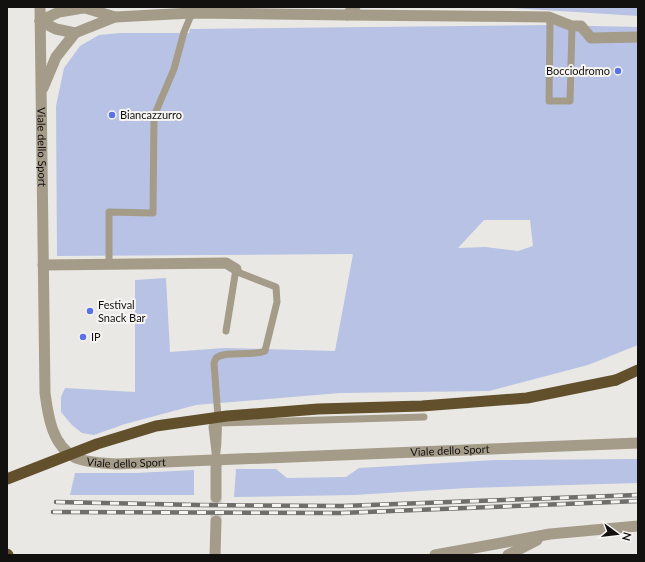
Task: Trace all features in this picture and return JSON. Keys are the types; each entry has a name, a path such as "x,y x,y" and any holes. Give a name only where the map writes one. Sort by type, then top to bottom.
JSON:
{"highway":[{"path":"616,380 638,370"},
{"path":"7,479 97,444 156,426 235,415 318,409 422,406 527,398 638,377"}],"street":[{"name":"Viale dello Sport","path":"40,7 45,393 48,413 53,430 62,447 69,453 77,458 116,464 638,443"},
{"path":"40,20 59,12 83,7 115,17"},
{"path":"41,91 56,57 75,33 115,17 351,11 549,17 572,26 581,26 591,38 638,37"},
{"path":"40,20 56,29 75,33"},
{"path":"43,265 226,263 236,269"},
{"path":"216,460 216,497"},
{"path":"216,521 216,555"},
{"path":"435,555 550,534 638,526"},
{"path":"508,555 550,534"}],"lane":[{"path":"109,265 109,212 153,213 154,116 174,69 184,32 192,14"},
{"path":"549,17 549,101 570,101 572,26"},
{"path":"226,330 236,269"},
{"path":"218,423 214,363 216,358 223,355 258,354 265,351 277,302 276,287 240,273 236,269"},
{"path":"216,460 212,427 213,424 424,416"}],"shaded area":[{"path":"496,7 638,7 638,16"},
{"path":"550,25 638,27 638,345 588,365 489,391 340,393 196,405 125,424 94,435 82,433 72,425 61,412 61,397 65,388 135,392 135,280 166,278 170,352 224,348 335,351 353,254 57,256 56,106 64,68 80,46 99,35 120,33 189,33 190,29","holes":["484,220 530,220 533,246 518,251 485,247 458,248"]},
{"path":"638,459 638,483 468,488 354,495 234,497 236,469 276,469 287,478 346,477 359,468 495,460"},
{"path":"194,470 194,495 70,495 75,473 136,473"}],"tunnel":[{"path":"216,497 216,521"}],"railway":[{"path":"56,502 343,506 638,495"},
{"path":"53,512 341,513 638,501"}],"place":[{"name":"Bocciodromo","path":"618,71"},
{"name":"Biancazzurro","path":"112,115"},
{"name":"Festival Snack Bar","path":"90,311"},
{"name":"IP","path":"83,337"}]}
